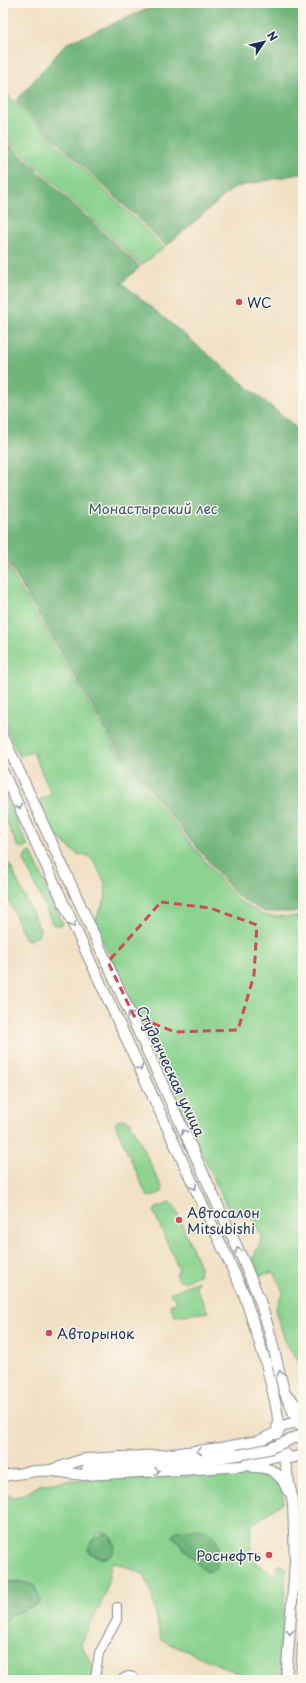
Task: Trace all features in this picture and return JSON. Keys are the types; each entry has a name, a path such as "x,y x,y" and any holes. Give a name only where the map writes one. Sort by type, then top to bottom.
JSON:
{"main road":[{"name":"Студенческая улица","path":"3,736 243,1260 259,1298 269,1330 284,1391 301,1425"},
{"name":"Студенческая улица","path":"3,772 239,1282 258,1333 278,1418 277,1440 283,1454"},
{"path":"258,1333 269,1330"},
{"path":"284,1391 303,1413"},
{"path":"220,1448 254,1438 264,1433 271,1425 274,1418 273,1394"},
{"path":"48,1470 84,1459 163,1455 220,1448 259,1441 277,1432 284,1425 290,1423 301,1425"},
{"path":"3,1476 36,1470 202,1460 238,1456 269,1449 303,1434"},
{"path":"283,1454 293,1502 295,1562 286,1677"},
{"path":"241,1466 283,1454 291,1458 303,1455"},
{"path":"48,1470 84,1475 241,1466 266,1467 283,1482 293,1502"},
{"path":"301,1677 303,1644"}],"street":[{"path":"95,1679 99,1653 117,1620 117,1607"},
{"path":"120,1680 128,1676 133,1677"}],"highlighted area":[{"path":"161,902 210,908 257,925 254,975 238,1030 175,1032 134,1016 108,962"}],"green space":[{"path":"162,3 259,3 303,11 303,173 235,187 166,246 16,101 67,43"},
{"path":"8,95 164,248 141,265 3,135 3,100"},
{"name":"Монастырский лес","path":"3,138 140,267 122,283 303,433 303,912 264,912 238,897 122,757 3,554"},
{"path":"3,559 121,759 237,900 265,916 303,917 303,1397 299,1382 300,1372 298,1359 288,1349 275,1310 283,1292 274,1272 259,1275 253,1258 262,1238 253,1218 230,1213 95,925 96,918 106,898 105,883 94,861 87,855 77,854 55,835 49,826 39,800 51,794 33,752 19,756 3,720"},
{"path":"3,793 28,846 21,848 17,845 3,814"},
{"path":"31,852 63,924 62,925 53,925 24,860 26,853"},
{"path":"6,862 10,865 40,930 38,936 29,940 25,938 3,887 3,863"},
{"path":"123,1119 130,1121 162,1188 162,1192 150,1197 147,1196 115,1124 117,1121"},
{"path":"169,1203 174,1205 200,1267 199,1275 184,1282 179,1281 176,1275 179,1270 154,1212 156,1208"},
{"path":"198,1281 199,1283 195,1285 208,1312 175,1316 170,1305 177,1302 175,1296 172,1297 170,1293"},
{"path":"245,1473 266,1476 276,1482 282,1493 284,1502 251,1525 251,1559 275,1577 277,1566 281,1565 286,1569 279,1680 249,1680 249,1678 161,1640 153,1600 145,1575 112,1561 105,1595 81,1643 94,1670 93,1678 90,1680 78,1680 83,1676 77,1680 38,1680 38,1676 37,1680 3,1680 3,1674 7,1666 3,1662 3,1623 10,1615 37,1605 41,1601 34,1585 23,1582 3,1581 3,1493 14,1497 26,1494 39,1485 73,1480","holes":["176,1531 207,1572 173,1537","100,1533 108,1533 111,1536 115,1546 111,1556 103,1559 89,1553 87,1549 96,1535"]},
{"path":"199,1529 213,1535 216,1539 219,1550 216,1570 207,1572 173,1536 176,1531"},
{"path":"108,1533 115,1546 111,1555 103,1558 89,1552 90,1545 94,1539"},
{"path":"3,1582 23,1583 34,1586 40,1601 31,1607 12,1614 3,1622"}],"place":[{"name":"WC","path":"239,302"},
{"name":"Автосалон Mitsubishi","path":"179,1220"},
{"name":"Авторынок","path":"49,1333"},
{"name":"Роснефть","path":"269,1555"}]}
